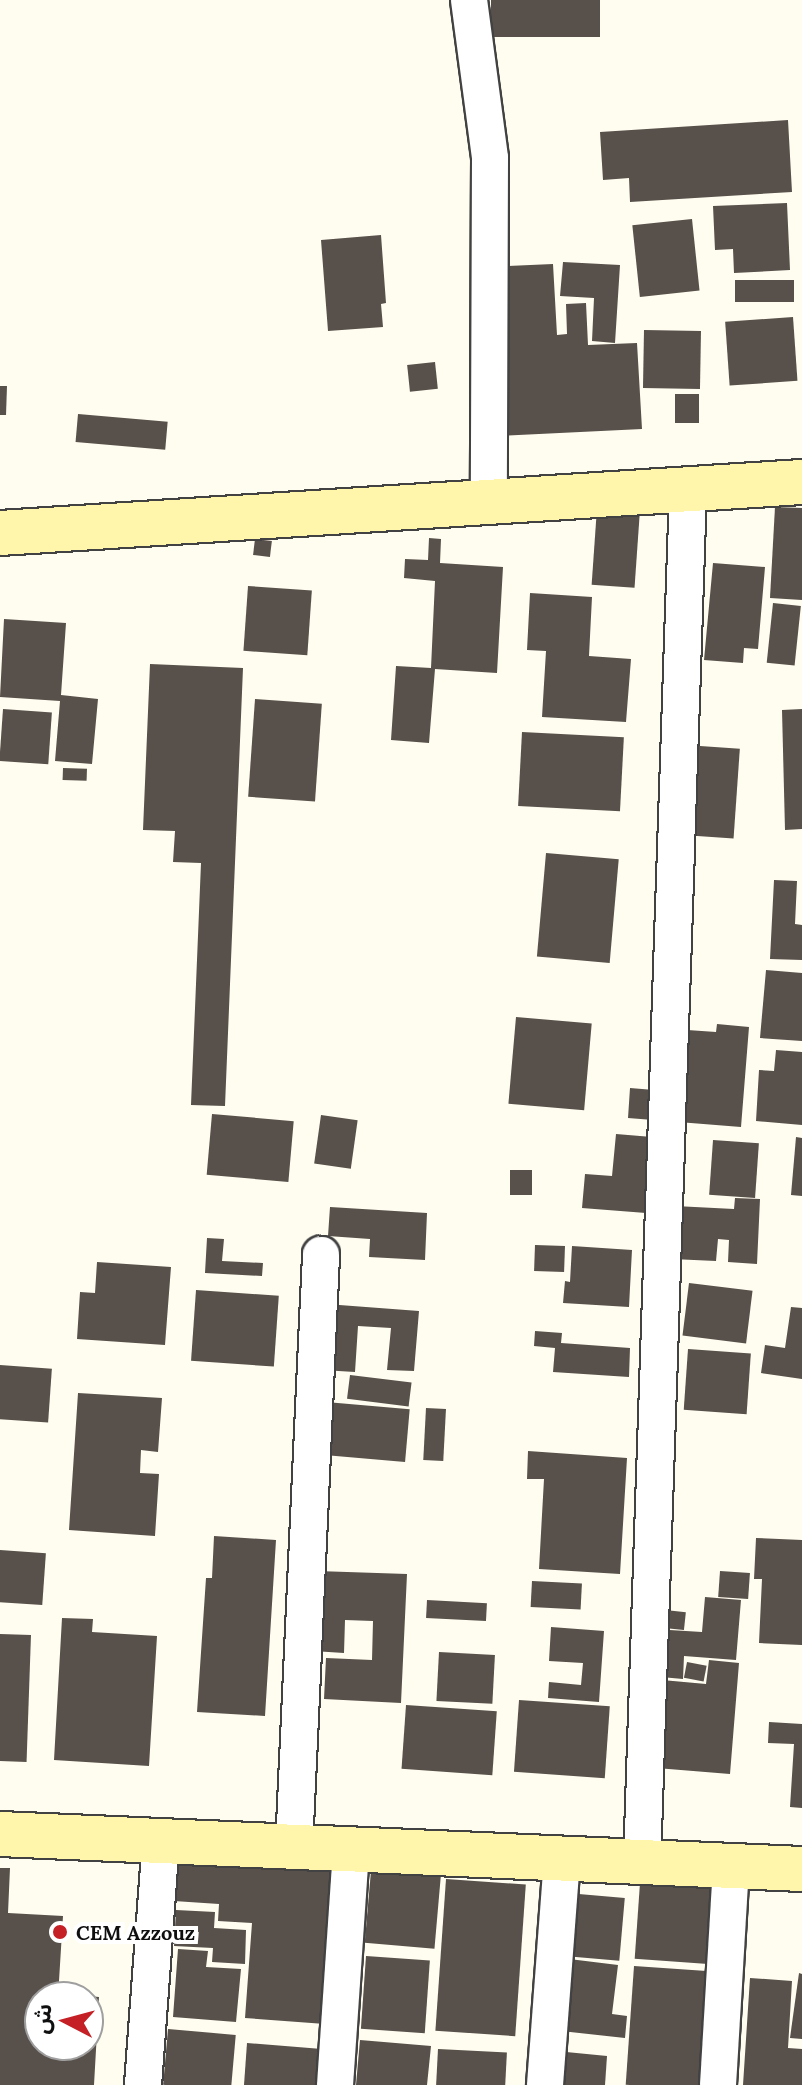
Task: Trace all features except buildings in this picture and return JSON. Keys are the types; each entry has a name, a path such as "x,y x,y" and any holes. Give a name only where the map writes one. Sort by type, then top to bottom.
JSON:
{"street":[{"path":"469,0 490,158 489,501"},
{"path":"0,533 802,482"},
{"path":"642,1863 688,489"},
{"path":"294,1848 321,1255"},
{"path":"0,1834 802,1869"},
{"path":"143,2085 161,1842"},
{"path":"335,2085 351,1851"},
{"path":"545,2085 562,1860"},
{"path":"718,2085 731,1866"}],"place":[{"name":"CEM Azzouz","path":"60,1932"}]}
